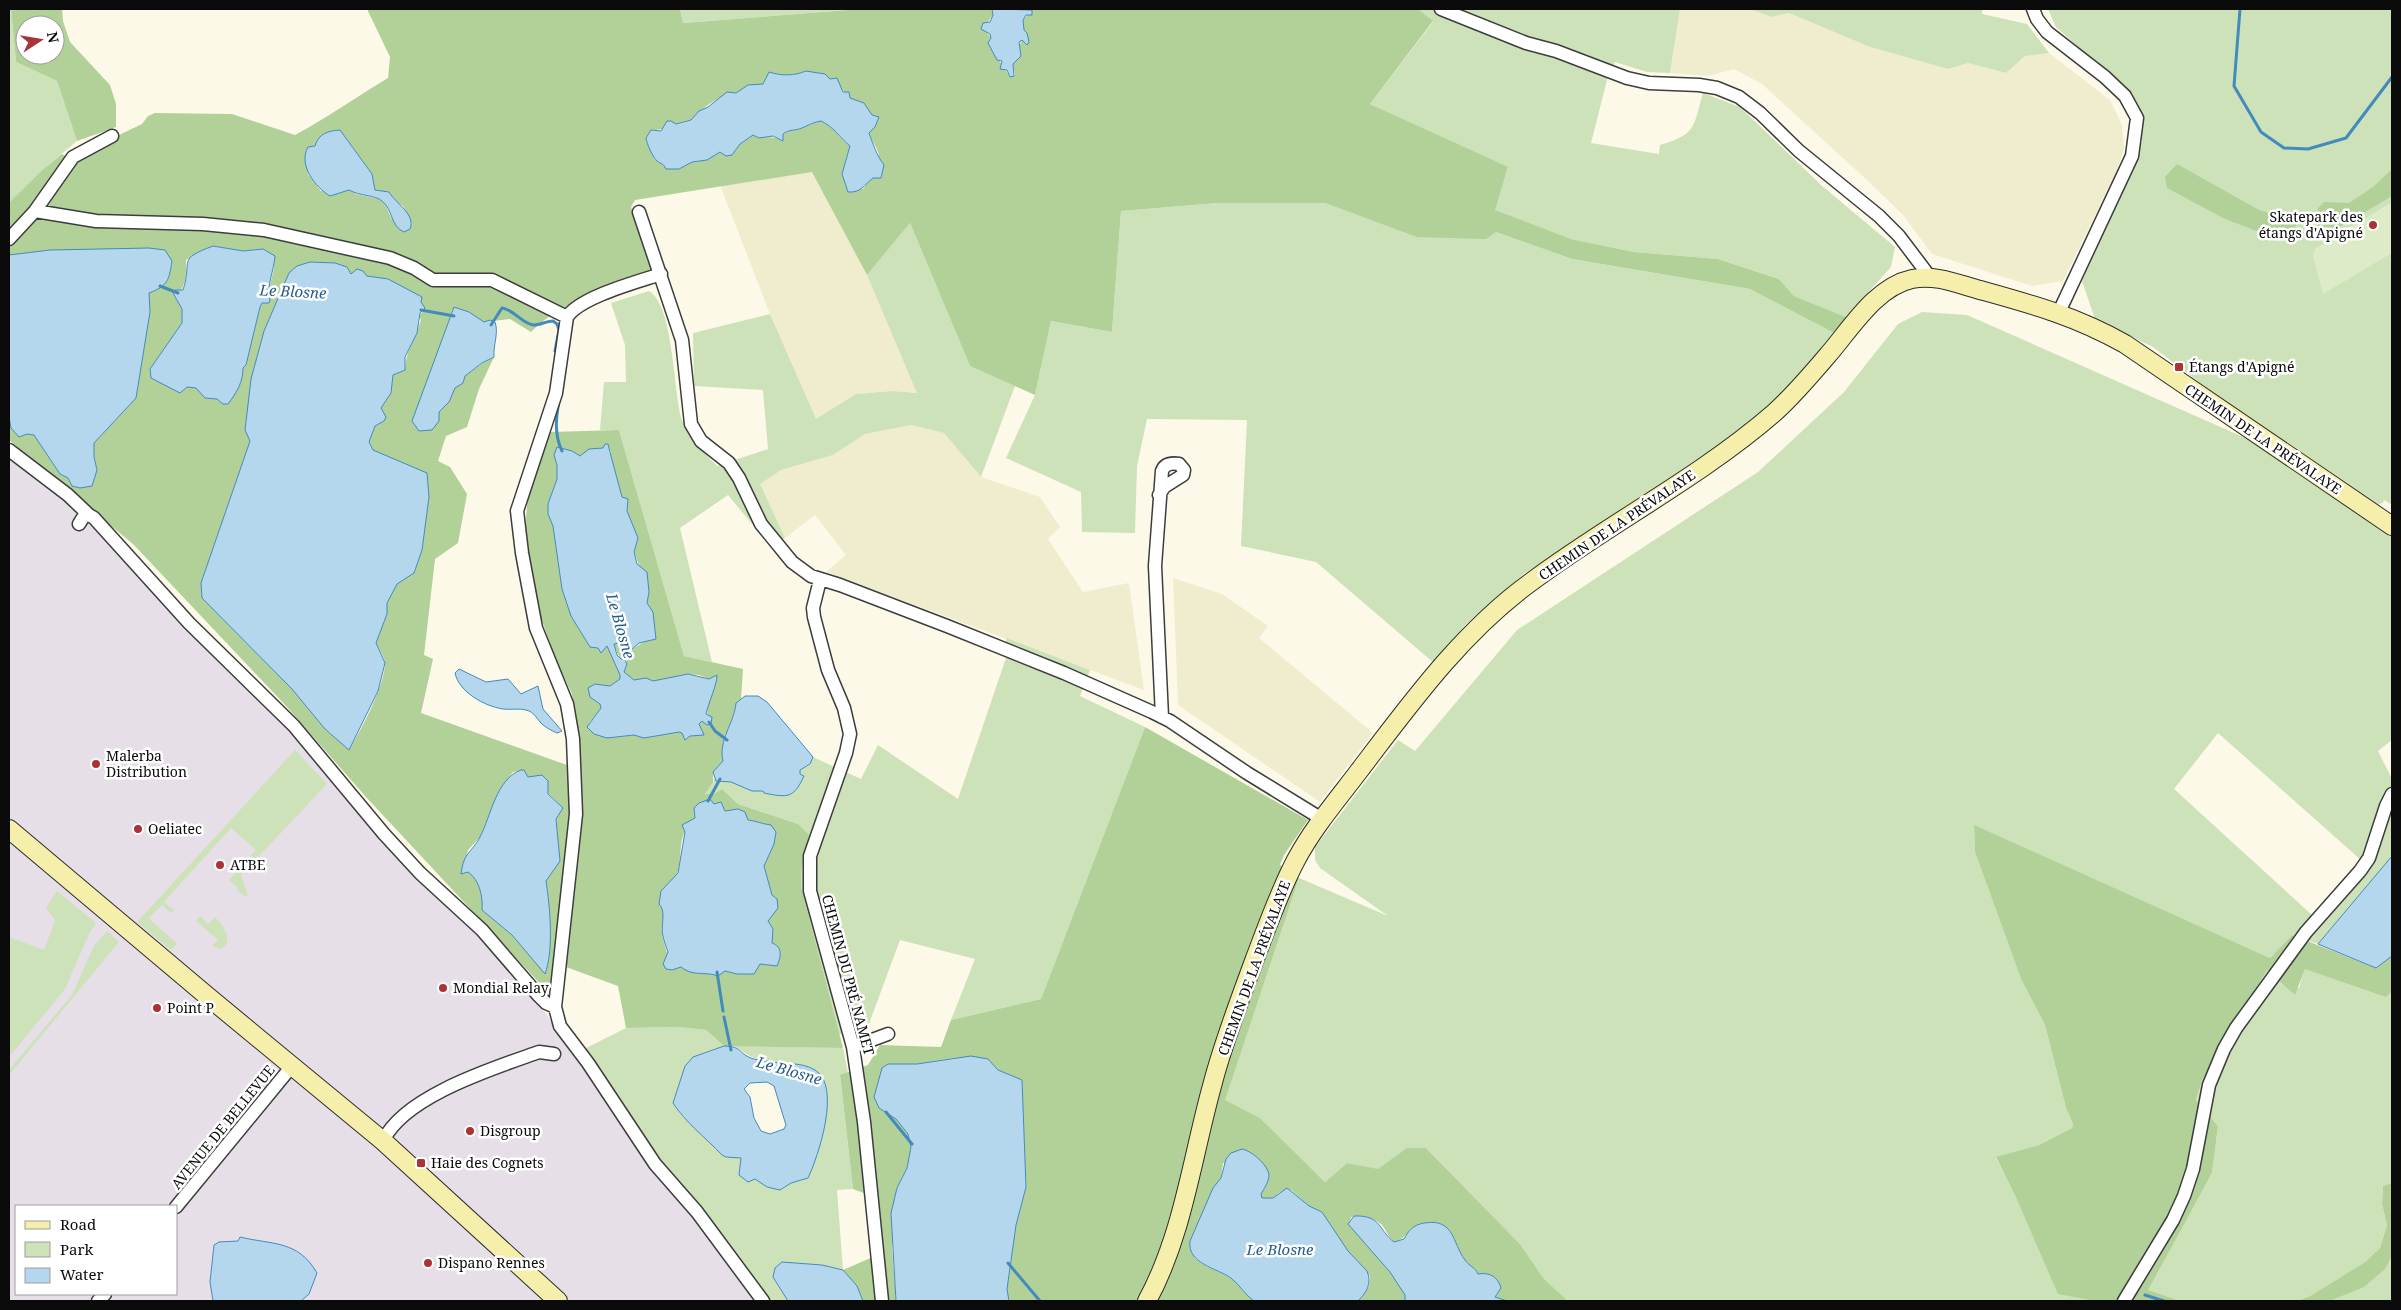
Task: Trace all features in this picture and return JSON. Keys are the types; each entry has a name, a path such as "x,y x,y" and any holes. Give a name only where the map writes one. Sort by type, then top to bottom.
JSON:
{"street":[{"path":"1441,9 1526,43 1556,51 1628,78 1649,83 1708,86 1740,97 1760,113 1799,151 1879,216 1899,236 1930,277"},
{"path":"2033,9 2037,20 2047,32 2125,96 2137,118 2132,156 2059,312"},
{"path":"9,239 35,211 72,157 112,136"},
{"path":"35,211 96,221 203,224 264,230 390,258 414,268 434,280 492,280 567,318"},
{"path":"639,212 682,340 691,424 701,440 729,463 739,478 761,524 782,552 802,570 820,580 840,585 1064,673 1162,717 1322,818"},
{"path":"1908,280 1911,254"},
{"path":"661,274 581,304 571,311 567,318 556,393 517,511 522,553 536,628 568,704 573,739 576,814 555,1007 560,1026 588,1063 655,1164 697,1212 763,1301"},
{"name":"CHEMIN DE LA PRÉVALAYE","path":"1146,1301 1155,1287 1186,1195 1212,1085 1241,996 1273,909 1297,858 1322,818 1386,736 1470,635 1530,583 1741,441 1787,402 1869,307 1892,287 1908,280 1930,277 2059,312 2092,325 2125,344 2392,526"},
{"path":"9,450 68,495 89,515 189,623 294,726 384,834 420,873 482,930 538,996 546,1003 555,1007"},
{"path":"1159,495 1151,546 1162,717"},
{"path":"79,524 84,516 89,515"},
{"name":"CHEMIN DU PRÉ NAMET","path":"820,580 813,608 814,617 828,670 844,708 850,734 846,753 814,840 808,873 814,910 853,1047 864,1122 882,1301"},
{"path":"2124,1301 2168,1228 2184,1196 2193,1169 2209,1085 2224,1049 2236,1028 2306,932 2360,871 2369,858 2386,806 2392,794"},
{"path":"9,829 383,1141 558,1301"},
{"path":"853,1047 888,1034"},
{"path":"383,1141 398,1121 413,1109 451,1086 539,1052 554,1054"},
{"name":"AVENUE DE BELLEVUE","path":"178,1205 292,1066"}],"shaded area":[{"path":"1680,9 1750,9 1771,17 1789,13 1870,47 1948,69 1968,63 2006,73 2025,56 2049,53 2110,100 2122,125 2124,149 2117,170 2063,281 2032,286 1932,254 1903,215 1762,84 1734,69 1708,76 1670,73"},
{"path":"813,172 867,275 918,393 892,391 856,394 816,420 770,314 720,185"},
{"path":"911,425 944,433 981,477 1040,497 1060,527 1048,539 1083,592 1129,583 1144,690 826,572 846,555 815,515 785,538 759,484 781,470 833,455 865,434"},
{"path":"9,454 65,498 164,604 290,727 392,852 454,908 517,975 760,1301 9,1301"},
{"path":"1173,578 1222,594 1268,626 1259,638 1373,733 1320,802 1178,705"}],"green space":[{"path":"9,9 11,9 15,65 22,65 57,81 77,141 41,171 9,204"},
{"path":"11,9 62,9 62,15 15,15 15,51"},
{"path":"367,9 680,9 683,23 861,9 992,9 993,15 987,23 986,31 991,38 988,43 1010,77 1015,75 1013,64 1021,53 1019,48 1024,30 1023,20 1032,10 1030,9 1418,9 1433,21 1370,104 1508,167 1495,210 1571,239 1634,252 1718,259 1779,279 1794,296 1846,317 1836,334 1750,289 1572,259 1496,232 1486,239 1416,237 1325,203 1218,203 1121,211 1112,332 1051,321 1035,395 970,366 910,223 867,275 812,172 635,200 631,207 654,271 573,303 558,311 531,332 510,319 484,322 469,312 454,308 439,412 449,402 455,388 463,383 465,376 494,357 479,389 467,427 446,436 438,461 450,467 467,494 458,543 435,559 424,655 433,659 421,713 578,769 572,694 556,660 539,612 525,528 528,496 550,432 619,430 684,656 743,669 741,699 736,703 735,711 724,739 723,761 713,772 713,782 705,794 713,794 722,789 738,804 798,824 809,835 802,864 801,886 843,1048 724,1046 706,1030 679,1027 626,1028 618,986 566,967 544,988 366,797 287,707 134,545 9,440 9,417 11,428 34,435 60,474 68,478 72,486 97,470 94,457 94,443 136,398 150,312 149,293 165,250 50,250 9,255 10,202 41,171 62,154 76,162 121,134 142,124 148,116 155,113 232,114 295,135 388,78 390,57","holes":["806,71 830,80 837,78 847,95 864,104 872,115 875,127 869,133 878,152 879,162 875,172 863,189 842,174 850,146 821,121 785,132 783,134 783,141 753,135 740,144 732,155 720,151 707,160 692,162 679,169 655,160 646,138 651,130 662,129 691,120 709,104 720,98 741,91 748,85 763,84 769,72 788,75","340,130 372,174 375,190 403,206 412,224 391,218 385,203 380,199 356,194 349,190 321,191 308,174 308,147 315,146","213,246 243,251 263,249 274,268 268,293 270,300 262,303 260,307 246,365 217,399 205,398 196,388 151,378 150,369 182,323 182,309 175,297 182,289 186,275 186,260","310,262 335,263 347,267 351,274 388,279 423,311 419,316 421,320 405,363 405,370 393,375 391,393 381,408 384,421 375,426 369,442 373,450 398,463 429,497 422,550 414,573 397,584 387,603 387,614 376,643 385,662 384,673 371,708 349,750 325,729 292,689 202,598 201,583 250,441 253,369 257,363 264,331 289,273 297,266","561,448 580,456 599,449 611,451 622,497 628,499 627,511 638,538 634,552 649,592 647,603 653,612 653,640 647,640 632,649 626,643 619,642 614,644 615,648 623,665 624,672 634,680 646,678 653,681 688,674 699,675 715,681 708,703 708,716 699,724 699,735 690,736 679,732 644,738 634,735 607,738 589,723 601,708 600,704 590,697 595,684 610,686 620,679 620,675 607,645 598,648 589,646 571,616 562,589 553,526 548,514 548,504 557,479 557,465 554,455","524,770 528,777 548,781 548,793 558,803 556,819 560,861 546,881 550,915 550,952 545,973 512,935 482,910 482,900 478,884 468,872 462,874 468,850 480,837 499,791 513,772","714,804 725,811 738,809 748,820 771,825 774,843 764,866 772,895 777,899 768,921 773,929 771,937 777,966 760,964 754,974 737,974 725,971 699,974 681,967 672,970 662,936 663,912 660,904 666,886 676,875 682,838 695,818 694,808"]},
{"path":"680,9 861,9 683,23"},
{"path":"1418,9 1680,9 1670,73 1647,72 1615,62 1607,80 1591,143 1659,154 1660,145 1681,137 1692,128 1703,93 1740,107 1821,185 1895,247 1891,267 1846,317 1794,296 1779,279 1718,259 1634,252 1571,239 1494,210 1508,168 1370,104 1433,22"},
{"path":"1750,9 1982,9 1982,14 2027,24 2049,53 2025,56 2006,73 1968,63 1948,69 1870,47 1789,13 1771,17"},
{"path":"2048,9 2392,9 2392,505 2384,500 2383,503 2375,505 2279,443 2153,347 2095,319 2082,281 2142,141 2132,95 2056,27"},
{"path":"65,27 70,42 110,85 116,104 116,127 77,141 57,81 22,65 65,65"},
{"path":"2177,164 2259,210 2292,220 2296,224 2295,235 2278,239 2225,219 2167,188 2165,177"},
{"path":"2392,169 2392,196 2328,234 2317,234 2318,208 2324,202 2349,203 2373,187"},
{"name":"Skatepark des étangs d'Apigné","path":"2392,202 2392,253 2323,294 2313,256 2315,249"},
{"path":"1218,203 1325,203 1416,237 1496,232 1572,259 1750,289 1836,334 1780,398 1734,437 1525,573 1466,624 1434,663 1316,562 1241,546 1247,420 1147,419 1137,466 1135,533 1082,532 1081,492 1006,458 1035,395 1051,321 1112,332 1121,211"},
{"path":"910,223 970,366 1015,386 981,477 944,433 911,425 865,434 833,455 781,470 760,484 785,538 772,548 728,495 680,528 712,662 684,656 619,430 600,430 604,382 626,382 625,345 611,303 649,291 657,299 663,313 672,350 682,420 692,439 717,466 768,449 763,390 694,386 693,333 770,314 816,419 856,394 892,391 917,393 867,275"},
{"path":"1922,312 1967,315 2259,444 2392,535 2392,740 2378,751 2392,779 2392,856 2318,944 2292,935 2270,958 1974,826 1975,852 2021,979 2045,1025 2066,1108 2073,1124 2072,1128 2039,1145 1996,1158 2017,1200 2058,1293 2095,1301 1568,1301 1544,1279 1520,1244 1426,1148 1407,1149 1378,1170 1347,1163 1325,1182 1260,1118 1224,1100 1299,878 1388,916 1320,868 1315,860 1315,847 1398,740 1415,751 1517,630 1758,472 1844,392 1898,324","holes":["2218,733 2361,860 2312,915 2174,789"]},
{"path":"1006,638 1090,670 1080,696 1145,727 1041,999 951,1020 975,959 900,940 866,1032 839,1034 801,886 802,864 798,824 738,804 722,789 713,794 705,795 714,778 716,781 732,782 752,791 792,794 803,775 800,774 800,770 810,765 813,757 861,779 878,745 958,799 1007,655"},
{"path":"1145,727 1308,820 1284,855 1280,865 1299,878 1225,1100 1260,1118 1325,1182 1347,1163 1378,1169 1407,1148 1426,1148 1520,1244 1544,1279 1568,1301 1507,1301 1495,1297 1501,1288 1497,1279 1478,1274 1465,1260 1449,1230 1444,1226 1430,1222 1418,1224 1404,1237 1394,1242 1382,1225 1367,1217 1359,1216 1351,1217 1349,1224 1390,1272 1406,1295 1405,1301 1358,1301 1369,1286 1370,1277 1367,1271 1348,1251 1321,1211 1309,1206 1291,1190 1280,1192 1273,1198 1261,1198 1261,1194 1268,1181 1268,1173 1261,1162 1223,1163 1221,1178 1213,1188 1190,1245 1191,1252 1200,1262 1231,1278 1254,1301 1009,1301 1007,1289 1016,1225 1026,1187 1022,1080 998,1070 988,1059 954,1058 917,1064 888,1064 896,1119 908,1134 911,1148 907,1168 897,1188 892,1247 896,1301 863,1301 857,1286 843,1270 882,1253 877,1198 853,1189 840,1075 868,1065 880,1045 941,1047 951,1020 1041,999"},
{"path":"295,750 327,784 241,875 248,896 246,897 229,880 256,850 231,828 164,902 174,910 171,913 162,905 149,918 177,944 171,950 137,922"},
{"path":"1974,825 2270,958 2292,935 2376,968 2392,956 2392,991 2386,997 2305,969 2295,995 2267,970 2202,1080 2196,1100 2218,1126 2212,1173 2148,1290 2180,1301 2095,1301 2058,1294 1996,1157 2039,1145 2072,1128 2073,1124 2066,1108 2045,1025 2021,979 1975,852"},
{"path":"57,891 96,923 89,934 65,989 9,1057 9,937 44,950 55,920 46,908"},
{"path":"200,916 208,924 215,917 220,923 227,934 225,946 220,949 212,946 218,940 196,921"},
{"path":"107,931 119,942 9,1075 9,1070 72,995 94,946"},
{"path":"2305,968 2386,996 2392,991 2392,1183 2383,1186 2382,1204 2387,1225 2380,1248 2365,1262 2310,1296 2297,1301 2180,1301 2147,1290 2212,1173 2218,1126 2196,1100 2202,1080 2267,970 2299,988"},
{"path":"679,1027 706,1030 724,1046 708,1051 685,1066 673,1103 681,1115 726,1157 741,1158 757,1178 767,1185 780,1190 791,1183 808,1178 795,1063 763,1061 750,1056 735,1046 843,1048 848,1073 840,1076 853,1189 837,1190 843,1270 822,1265 782,1263 773,1277 788,1301 760,1301 657,1170 574,1054 626,1028"},
{"path":"2392,1183 2392,1256 2385,1269 2364,1287 2330,1301 2297,1301 2310,1296 2365,1262 2380,1248 2387,1225 2382,1204 2383,1186"},
{"path":"2392,1256 2392,1301 2330,1301 2357,1289 2373,1279"}],"water":[{"path":"992,9 1032,10 1032,15 1026,15 1023,20 1024,30 1027,33 1029,42 1027,45 1022,40 1019,42 1021,56 1013,64 1014,76 1010,77 1007,70 1000,69 1002,61 997,60 988,43 991,38 990,34 981,29 983,23 990,22 993,15"},
{"path":"806,71 825,74 830,79 837,78 843,92 849,92 850,98 864,103 872,115 879,117 875,127 869,133 877,154 884,165 881,178 873,178 859,190 848,192 842,174 850,146 833,129 821,121 785,132 783,134 783,141 773,136 759,138 753,135 740,144 732,155 726,156 720,152 707,160 692,162 679,169 666,169 657,161 652,153 646,138 651,130 661,131 667,121 676,124 691,120 699,111 708,107 727,92 736,93 748,85 763,84 769,72 788,75"},
{"path":"340,130 372,174 375,190 389,192 408,214 411,224 410,229 404,232 399,229 386,204 379,199 349,190 330,196 314,181 305,161 308,147 315,146 322,135"},
{"path":"213,246 243,251 263,249 275,256 270,284 270,300 269,303 262,303 260,307 241,382 228,404 223,404 217,399 205,398 196,388 187,387 180,393 151,378 150,369 182,323 182,309 173,293 175,290 183,290 190,258 194,254"},
{"path":"149,248 165,250 172,261 170,273 164,285 149,293 150,312 136,398 94,443 94,457 97,470 92,486 80,488 72,486 68,478 60,474 34,435 27,434 19,437 11,428 9,417 9,255 50,250"},
{"path":"310,262 335,263 347,267 351,274 357,269 363,271 367,276 388,279 422,297 421,302 425,308 420,313 417,333 405,357 405,370 393,375 391,393 381,408 386,417 384,421 375,426 369,442 373,450 427,473 429,497 422,550 414,573 397,584 387,603 387,614 376,643 385,663 378,691 349,750 325,729 292,689 202,598 201,583 250,441 245,430 251,379 264,331 289,273 297,266"},
{"path":"454,307 469,312 484,322 490,320 495,322 494,357 482,363 465,376 463,383 455,388 449,402 439,412 439,421 432,430 419,431 412,421"},
{"path":"605,444 608,444 622,497 628,499 627,511 638,538 634,552 637,564 647,572 649,592 647,603 653,612 656,639 639,643 632,649 625,642 614,644 617,655 624,659 627,664 624,672 634,680 646,678 653,681 688,674 709,679 717,675 706,714 712,717 711,724 707,725 702,721 699,724 704,735 690,736 685,740 682,733 679,732 644,738 634,735 607,738 594,734 587,727 601,708 600,704 590,697 588,688 595,684 610,686 620,679 620,675 607,646 601,653 598,648 590,647 571,616 562,589 553,526 548,514 548,504 557,479 557,465 554,455 557,447 572,451 580,456 589,449 603,448"},
{"path":"459,669 486,682 508,679 521,694 538,686 543,709 562,731 557,733 543,725 529,711 503,709 488,705 473,697 457,680 455,673"},
{"path":"745,696 758,696 767,702 813,757 810,764 800,770 800,774 804,776 797,789 789,795 779,796 764,793 763,791 752,791 731,782 716,781 713,772 723,761 724,739 735,711 736,703"},
{"path":"521,770 524,770 528,777 542,775 548,781 548,794 563,808 556,819 560,861 546,881 550,916 550,953 545,974 512,935 482,910 480,890 472,875 468,872 461,874 464,861 477,843 500,790 506,781"},
{"path":"710,799 714,804 721,802 725,811 738,809 745,812 748,820 771,825 776,832 774,844 764,866 772,895 777,899 778,908 768,921 773,929 772,943 778,947 780,956 777,966 760,964 754,974 737,974 725,971 718,976 690,972 681,967 672,970 666,969 663,964 668,952 662,932 663,911 659,904 661,891 678,873 685,832 682,825 695,818 694,808 699,803"},
{"path":"2392,856 2392,956 2376,968 2318,944"},
{"path":"724,1046 730,1046 737,1048 754,1059 809,1067 823,1078 827,1091 825,1122 822,1139 808,1178 791,1183 780,1190 767,1187 755,1179 748,1182 739,1175 741,1158 722,1155 673,1103 685,1066 693,1057","holes":["767,1082 774,1086 786,1125 784,1129 770,1134 761,1131 754,1118 750,1097 744,1089 750,1083"]},
{"path":"971,1056 988,1059 998,1070 1022,1080 1026,1187 1016,1225 1007,1289 1009,1301 896,1301 891,1213 897,1188 907,1168 911,1147 908,1134 896,1119 879,1108 874,1097 882,1068 888,1064 917,1064"},
{"name":"Le Blosne","path":"1242,1149 1259,1159 1268,1171 1269,1177 1261,1194 1262,1198 1273,1198 1287,1188 1309,1206 1322,1212 1348,1251 1367,1271 1368,1287 1358,1301 1254,1301 1231,1278 1204,1264 1193,1255 1190,1249 1190,1241 1213,1188 1221,1178 1226,1159 1231,1153"},
{"name":"Le Blosne","path":"1354,1216 1363,1216 1375,1221 1394,1242 1404,1239 1417,1225 1434,1222 1442,1224 1451,1233 1468,1264 1478,1274 1493,1276 1498,1281 1501,1288 1495,1297 1507,1301 1405,1301 1405,1295 1390,1272 1348,1224"},
{"path":"240,1237 274,1243 293,1249 302,1255 310,1262 317,1273 309,1294 301,1301 213,1301 210,1282 214,1245 219,1242 238,1241"},
{"path":"782,1262 822,1265 843,1270 857,1286 863,1301 788,1301 773,1277 775,1268"}],"waterway":[{"path":"2240,9 2234,86 2261,132 2284,148 2308,149 2346,138 2392,77"},
{"name":"Le Blosne","path":"160,286 178,293"},
{"name":"Le Blosne","path":"491,325 502,308 511,311 530,324 536,325 553,321 557,324 559,330 555,351"},
{"name":"Le Blosne","path":"421,310 454,316"},
{"name":"Le Blosne","path":"559,401 557,432 562,451"},
{"name":"Le Blosne","path":"709,722 715,731 727,740"},
{"name":"Le Blosne","path":"708,801 720,779"},
{"name":"Le Blosne","path":"717,972 723,1011"},
{"name":"Le Blosne","path":"724,1017 731,1050"},
{"name":"Le Blosne","path":"886,1112 912,1144"},
{"name":"Le Blosne","path":"1008,1263 1040,1301"},
{"path":"2145,1295 2164,1301"}],"place":[{"name":"Skatepark des étangs d'Apigné","path":"2373,225"},
{"name":"Étangs d'Apigné","path":"2179,367"},
{"name":"Malerba Distribution","path":"96,764"},
{"name":"Oeliatec","path":"138,829"},
{"name":"ATBE","path":"220,865"},
{"name":"Mondial Relay","path":"443,988"},
{"name":"Point P","path":"157,1008"},
{"name":"Disgroup","path":"470,1131"},
{"name":"Haie des Cognets","path":"421,1163"},
{"name":"Dispano Rennes","path":"428,1263"}]}
